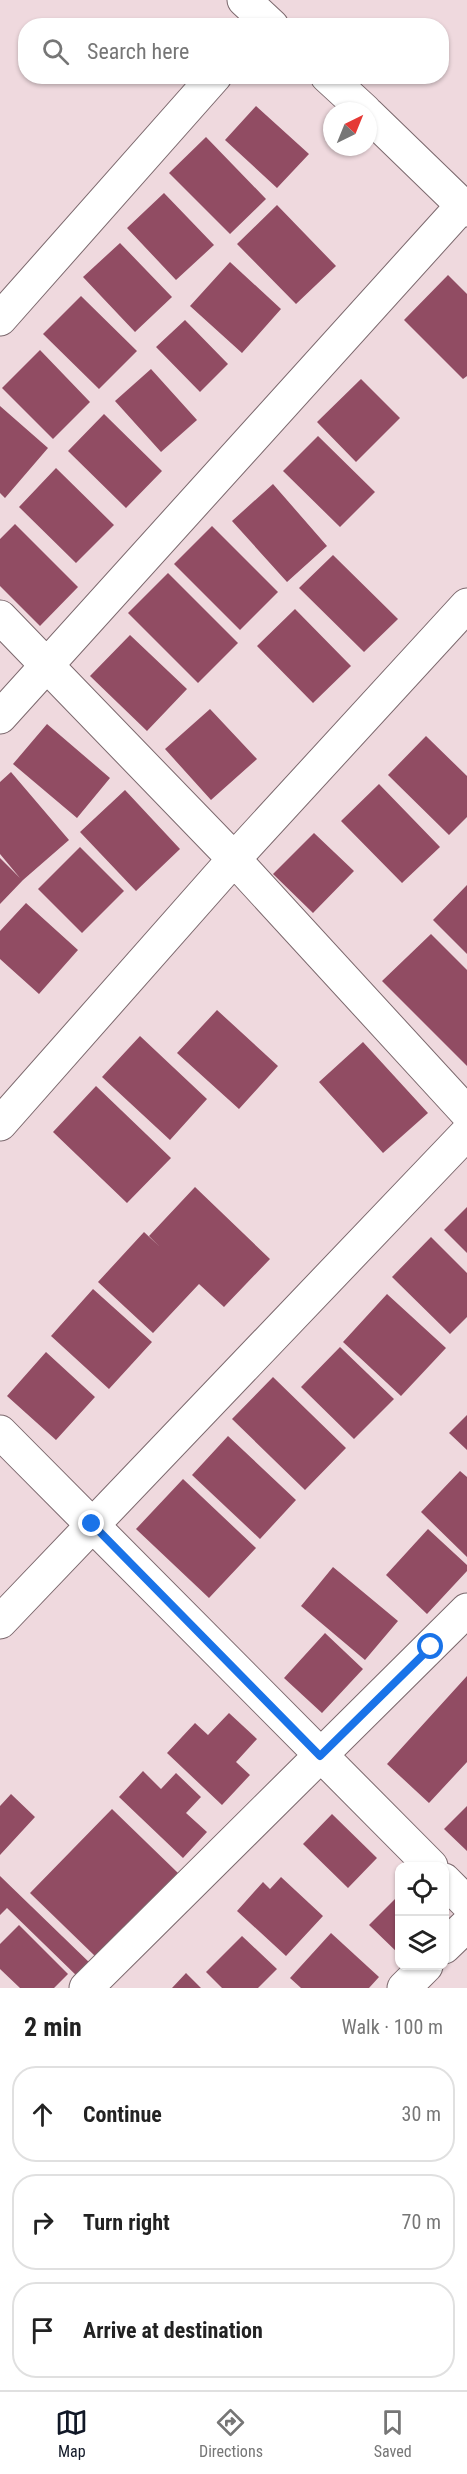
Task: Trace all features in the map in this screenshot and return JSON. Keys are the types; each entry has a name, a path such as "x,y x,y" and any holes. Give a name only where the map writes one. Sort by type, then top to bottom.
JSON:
{"street":[{"path":"0,319 208,84"},
{"path":"336,84 355,102"},
{"path":"0,717 465,208 377,123"},
{"path":"0,1124 234,859 467,604"},
{"path":"0,617 234,859 467,1113"},
{"path":"0,1622 467,1133"},
{"path":"0,1432 427,1862"},
{"path":"86,1988 467,1610"},
{"path":"449,1885 467,1903"},
{"path":"449,1942 467,1925"},
{"path":"404,1988 421,1970"}],"building":[{"path":"256,106 309,154 277,188 225,140"},
{"path":"206,137 266,199 230,234 169,173"},
{"path":"164,193 214,245 176,280 127,228"},
{"path":"277,205 336,266 296,304 237,244"},
{"path":"120,243 172,297 135,332 83,277"},
{"path":"230,262 281,309 242,353 190,306"},
{"path":"448,275 467,294 467,376 463,379 404,320"},
{"path":"81,296 137,351 99,389 43,334"},
{"path":"185,320 228,364 200,392 156,347"},
{"path":"40,350 90,402 53,439 2,388"},
{"path":"151,369 197,420 161,452 115,401"},
{"path":"361,379 400,418 356,462 317,422"},
{"path":"0,406 48,448 5,498 0,493"},
{"path":"104,414 162,471 126,508 68,451"},
{"path":"318,436 375,492 340,527 283,471"},
{"path":"56,468 114,525 76,563 19,507"},
{"path":"273,484 327,546 287,582 232,521"},
{"path":"15,524 78,587 40,626 0,586 0,539"},
{"path":"212,526 278,592 240,630 174,564"},
{"path":"333,555 398,619 364,652 299,588"},
{"path":"168,573 238,643 198,683 128,613"},
{"path":"295,609 351,666 313,703 257,646"},
{"path":"130,635 187,689 147,731 90,676"},
{"path":"210,709 257,759 211,800 165,749"},
{"path":"47,724 110,778 77,818 13,764"},
{"path":"426,736 467,776 467,817 449,835 388,775"},
{"path":"11,772 69,840 23,880 0,904 0,858 20,878 0,854 0,782"},
{"path":"379,784 440,847 402,883 341,821"},
{"path":"125,790 180,849 136,891 80,832"},
{"path":"314,833 354,871 313,913 273,874"},
{"path":"80,847 124,891 82,933 38,889"},
{"path":"467,885 467,954 433,920"},
{"path":"26,903 78,950 39,994 0,959 0,931"},
{"path":"431,934 467,970 467,1066 382,981"},
{"path":"217,1010 278,1066 239,1109 177,1053"},
{"path":"140,1036 207,1099 170,1140 102,1077"},
{"path":"363,1042 428,1113 383,1153 319,1082"},
{"path":"96,1086 171,1158 127,1203 53,1132"},
{"path":"195,1187 270,1259 224,1307 199,1284 153,1333 98,1282 144,1232 160,1247 149,1236"},
{"path":"467,1207 467,1253 444,1230"},
{"path":"431,1237 467,1273 467,1317 450,1334 392,1277"},
{"path":"93,1289 152,1342 109,1389 51,1336"},
{"path":"387,1294 446,1348 401,1396 343,1342"},
{"path":"340,1347 394,1399 354,1439 301,1387"},
{"path":"46,1352 95,1397 56,1440 7,1396"},
{"path":"273,1377 346,1448 305,1490 232,1419"},
{"path":"467,1415 467,1450 449,1433"},
{"path":"228,1436 296,1500 260,1539 192,1475"},
{"path":"460,1471 467,1477 467,1557 421,1512"},
{"path":"183,1479 256,1548 209,1598 136,1529"},
{"path":"428,1529 467,1565 467,1571 427,1614 386,1575"},
{"path":"333,1567 398,1621 365,1660 301,1606"},
{"path":"325,1633 363,1669 322,1713 284,1678"},
{"path":"467,1676 467,1762 429,1803 387,1764"},
{"path":"229,1713 257,1739 236,1762 250,1775 222,1805 167,1753 195,1723 208,1735"},
{"path":"143,1771 161,1789 176,1773 201,1797 186,1813 207,1832 183,1858 119,1797"},
{"path":"11,1794 35,1817 0,1855 0,1806"},
{"path":"467,1806 467,1851 444,1829"},
{"path":"112,1809 178,1873 96,1957 30,1893"},
{"path":"332,1814 377,1858 348,1888 303,1844"},
{"path":"0,1876 93,1966 80,1979 7,1908 0,1915"},
{"path":"281,1877 323,1916 286,1956 237,1911 263,1882 270,1889"},
{"path":"395,1899 395,1950 369,1925"},
{"path":"19,1925 68,1974 54,1988 20,1988 0,1969 0,1944"},
{"path":"331,1933 379,1977 369,1988 301,1988 290,1978"},
{"path":"242,1936 277,1969 258,1988 222,1988 206,1972"},
{"path":"186,1973 201,1988 172,1988"}],"route":[{"path":"92,1524 320,1756 431,1647"}]}
